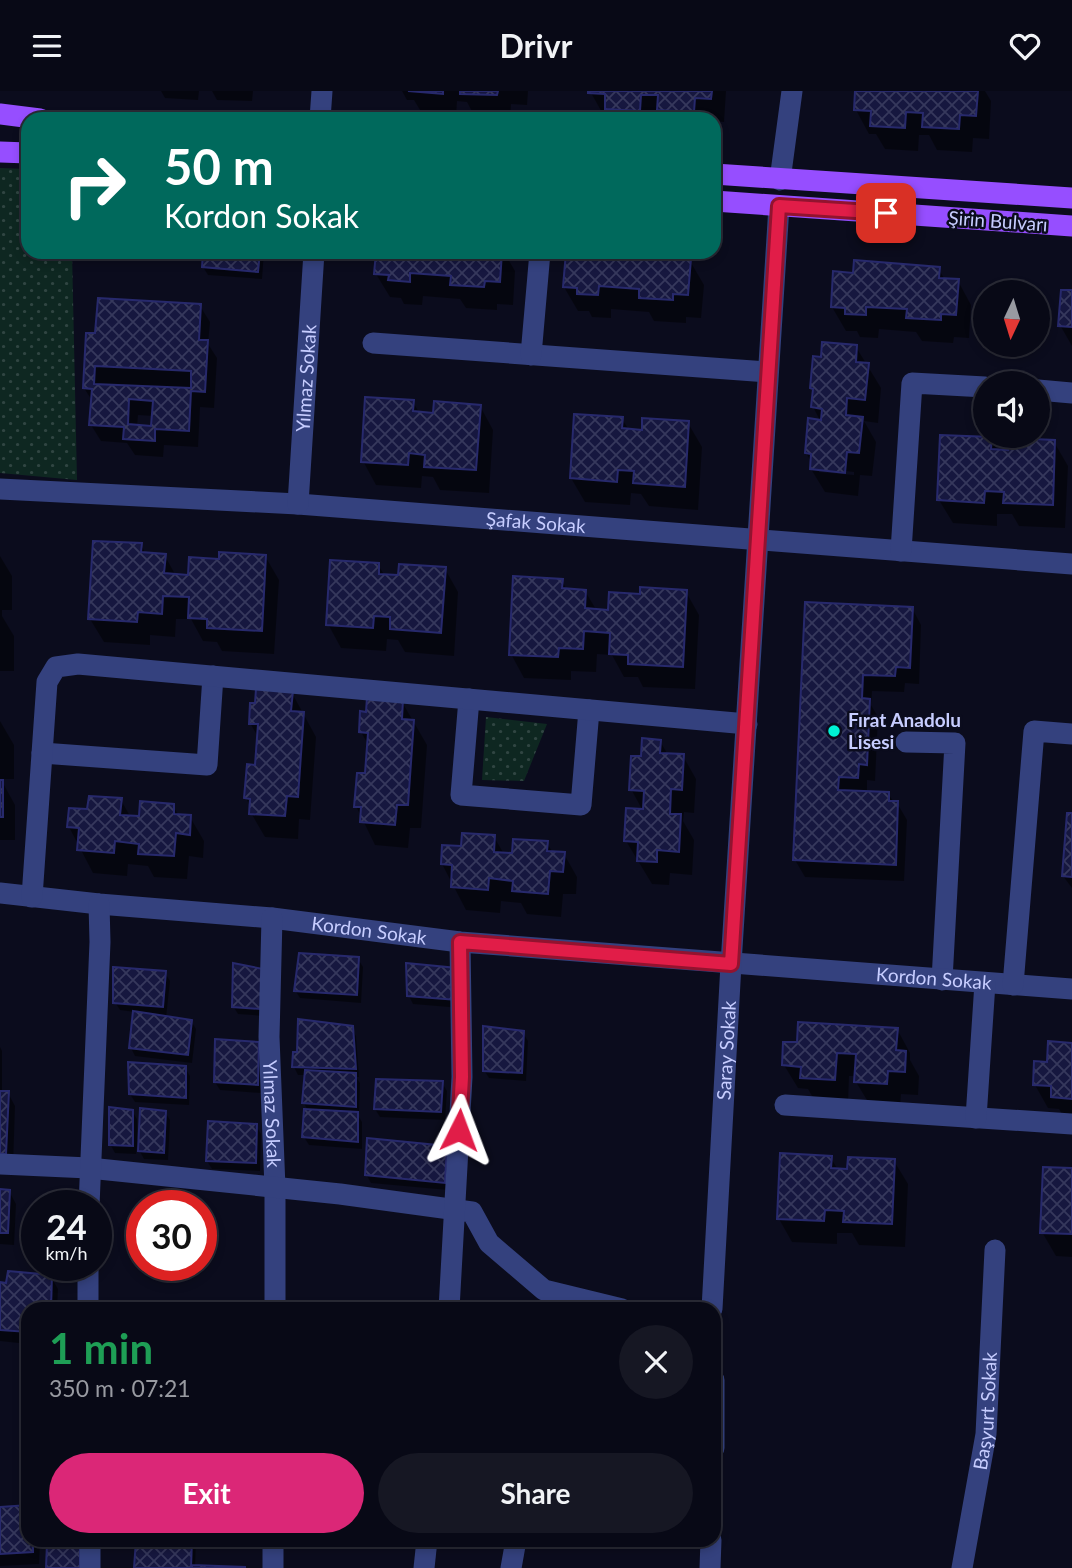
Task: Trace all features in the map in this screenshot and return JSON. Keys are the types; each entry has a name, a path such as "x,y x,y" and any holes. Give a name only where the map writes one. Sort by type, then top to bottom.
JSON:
{"main road":[{"path":"0,114 21,117"},
{"path":"0,152 21,153"},
{"name":"Şirin Bulvarı","path":"721,175 1072,198"},
{"name":"Şirin Bulvarı","path":"721,202 1072,226"}],"street":[{"path":"320,112 322,91"},
{"path":"780,180 792,91"},
{"name":"Saray Sokak","path":"712,1302 779,206"},
{"name":"Yılmaz Sokak","path":"298,504 314,259"},
{"path":"531,355 539,259"},
{"path":"373,343 767,372"},
{"path":"901,551 912,383 973,386"},
{"path":"1050,391 1072,393"},
{"name":"Şafak Sokak","path":"0,489 298,504 1072,564"},
{"path":"32,897 47,682 56,667 78,664 747,725"},
{"path":"42,753 207,765 213,676"},
{"path":"469,699 461,795 582,805 589,710"},
{"path":"1013,985 1034,731 1072,734"},
{"path":"906,742 955,743 943,980"},
{"name":"Kordon Sokak","path":"0,893 272,918 460,942 1072,989"},
{"path":"89,1190 100,942 99,904"},
{"name":"Yılmaz Sokak","path":"272,918 269,1037 275,1188 275,1302"},
{"path":"449,1302 462,1077 460,942"},
{"path":"976,1118 985,983"},
{"path":"785,1105 1072,1124"},
{"path":"0,1164 89,1168 340,1194 472,1212 489,1243 543,1299 567,1302"},
{"name":"Başyurt Sokak","path":"962,1568 986,1434 995,1250"},
{"path":"88,1302 89,1281"},
{"path":"90,1547 90,1568"},
{"path":"273,1547 273,1568"},
{"path":"424,1568 426,1547"},
{"path":"512,1568 515,1547"},
{"path":"710,1568 711,1547"}],"green space":[{"path":"0,168 21,169 21,259 72,259 77,480 0,473"},
{"path":"486,717 547,724 524,781 482,780"}],"building":[{"path":"408,91 443,91 443,94"},
{"path":"460,91 498,91 497,95 460,94"},
{"path":"588,91 712,91 711,99 695,98 694,112 657,110 658,95 641,95 640,111 605,109 605,94"},
{"path":"855,91 978,91 976,116 960,115 959,129 922,127 923,113 906,112 905,128 870,126 871,111 854,110"},
{"path":"203,259 259,259 258,272 202,267"},
{"path":"375,259 502,259 500,282 485,281 484,287 450,285 451,276 410,273 410,282 388,280 389,275 374,274"},
{"path":"565,259 691,259 688,295 673,294 673,300 639,298 639,289 599,286 598,295 577,294 577,288 563,287"},
{"path":"854,260 940,267 939,278 959,279 956,315 941,314 941,320 906,318 907,309 866,307 866,315 845,314 845,308 831,307 833,271 853,273"},
{"path":"1061,290 1072,290 1072,327 1058,326"},
{"path":"98,298 201,304 199,340 208,340 205,392 191,391 189,431 155,429 155,441 123,439 124,427 89,425 92,389 83,388 86,333 95,333","holes":["95,366 191,371 191,388 94,384","129,399 153,401 151,426 128,424"]},
{"path":"822,342 857,345 856,362 869,363 865,400 847,398 846,415 863,417 859,453 847,452 845,473 810,469 811,454 805,453 808,418 821,420 822,409 811,407 813,389 810,388 813,356 821,357"},
{"path":"365,397 414,400 413,411 433,413 434,401 481,405 476,470 424,467 425,455 409,453 408,465 361,462"},
{"path":"574,414 623,417 622,428 642,430 642,418 689,421 685,487 633,483 634,471 618,470 617,482 570,478"},
{"path":"940,435 973,436 973,448 1008,450 1050,448 1050,440 1055,440 1053,505 1003,503 1004,492 985,491 984,503 937,500"},
{"path":"93,541 142,543 141,552 166,554 164,573 188,575 189,557 219,559 219,552 266,555 262,631 207,628 207,619 188,618 189,597 163,596 162,614 138,612 137,622 88,619"},
{"path":"330,560 379,563 379,574 398,575 399,564 446,567 441,633 390,629 390,617 374,616 373,628 326,625"},
{"path":"513,576 563,579 562,588 586,590 585,608 608,610 609,592 640,594 640,587 687,590 683,667 628,664 628,655 609,654 610,633 584,631 583,649 559,648 558,657 509,655"},
{"name":"Fırat Anadolu Lisesi","path":"805,602 913,607 910,668 896,667 895,676 863,675 862,698 870,699 867,765 859,764 858,778 839,777 838,790 889,792 889,801 898,801 896,865 793,860"},
{"path":"256,689 293,691 291,711 304,712 298,797 287,796 285,816 249,814 250,799 244,798 247,764 255,765 258,724 249,724 250,703 255,703"},
{"path":"367,697 403,700 402,719 414,720 408,805 397,805 395,825 360,822 361,807 354,807 357,773 365,773 368,733 359,732 360,711 366,712"},
{"path":"642,738 661,740 660,753 684,754 682,790 671,789 670,814 681,814 679,852 657,850 657,862 637,861 638,842 624,841 626,808 643,809 644,791 629,790 631,756 641,756"},
{"path":"0,780 3,780 3,817 0,817"},
{"path":"89,796 122,798 120,815 139,816 140,801 174,804 174,814 191,815 190,835 176,833 174,856 138,854 139,844 115,841 114,853 77,850 79,828 67,827 69,808 87,809"},
{"path":"1067,813 1072,813 1072,877 1062,876"},
{"path":"462,833 495,835 494,852 512,853 513,839 548,841 547,851 565,852 563,872 550,871 548,894 512,891 513,881 489,878 488,890 451,887 452,865 441,864 442,845 461,846"},
{"path":"299,953 359,957 357,995 294,991"},
{"path":"233,963 263,969 261,1009 232,1007"},
{"path":"406,963 457,968 457,1000 407,996"},
{"path":"113,967 166,971 163,1007 113,1003"},
{"path":"133,1011 192,1020 188,1055 129,1048"},
{"path":"298,1019 353,1026 356,1069 292,1067 293,1052 297,1052"},
{"path":"798,1022 898,1028 896,1050 906,1051 905,1072 888,1071 887,1084 854,1082 856,1054 837,1053 835,1080 800,1078 801,1067 782,1065 783,1042 797,1042"},
{"path":"483,1026 524,1031 522,1073 483,1071"},
{"path":"215,1039 259,1042 258,1085 214,1082"},
{"path":"1048,1041 1072,1043 1072,1099 1051,1097 1051,1086 1033,1085 1034,1061 1047,1062"},
{"path":"128,1062 186,1066 186,1098 129,1094"},
{"path":"305,1070 356,1073 356,1107 302,1103"},
{"path":"376,1079 443,1081 441,1112 374,1109"},
{"path":"0,1091 9,1091 6,1154 0,1154"},
{"path":"109,1107 133,1110 133,1146 109,1145"},
{"path":"140,1108 166,1111 164,1153 138,1151"},
{"path":"304,1109 358,1112 358,1142 302,1137"},
{"path":"208,1121 257,1124 256,1163 206,1161"},
{"path":"367,1138 447,1146 445,1183 365,1175"},
{"path":"780,1153 832,1156 831,1168 847,1169 848,1157 895,1159 892,1224 843,1222 844,1211 825,1210 824,1221 777,1219"},
{"path":"1043,1167 1072,1168 1072,1234 1040,1233"},
{"path":"0,1189 10,1190 8,1233 0,1233"},
{"path":"8,1271 21,1272 21,1281 52,1281 51,1302 21,1302 21,1332 0,1330 0,1282 6,1283"},
{"path":"21,1506 21,1547 33,1547 33,1552 0,1554 0,1507"},
{"path":"47,1547 80,1547 80,1568 46,1568"},
{"path":"136,1547 192,1547 191,1568 134,1568"},
{"path":"192,1565 245,1567 245,1568 192,1568"}],"place":[{"name":"Fırat Anadolu Lisesi","path":"834,731"}],"route":[{"path":"459,1130 462,1077 460,942 731,964 779,206 886,213"}]}
